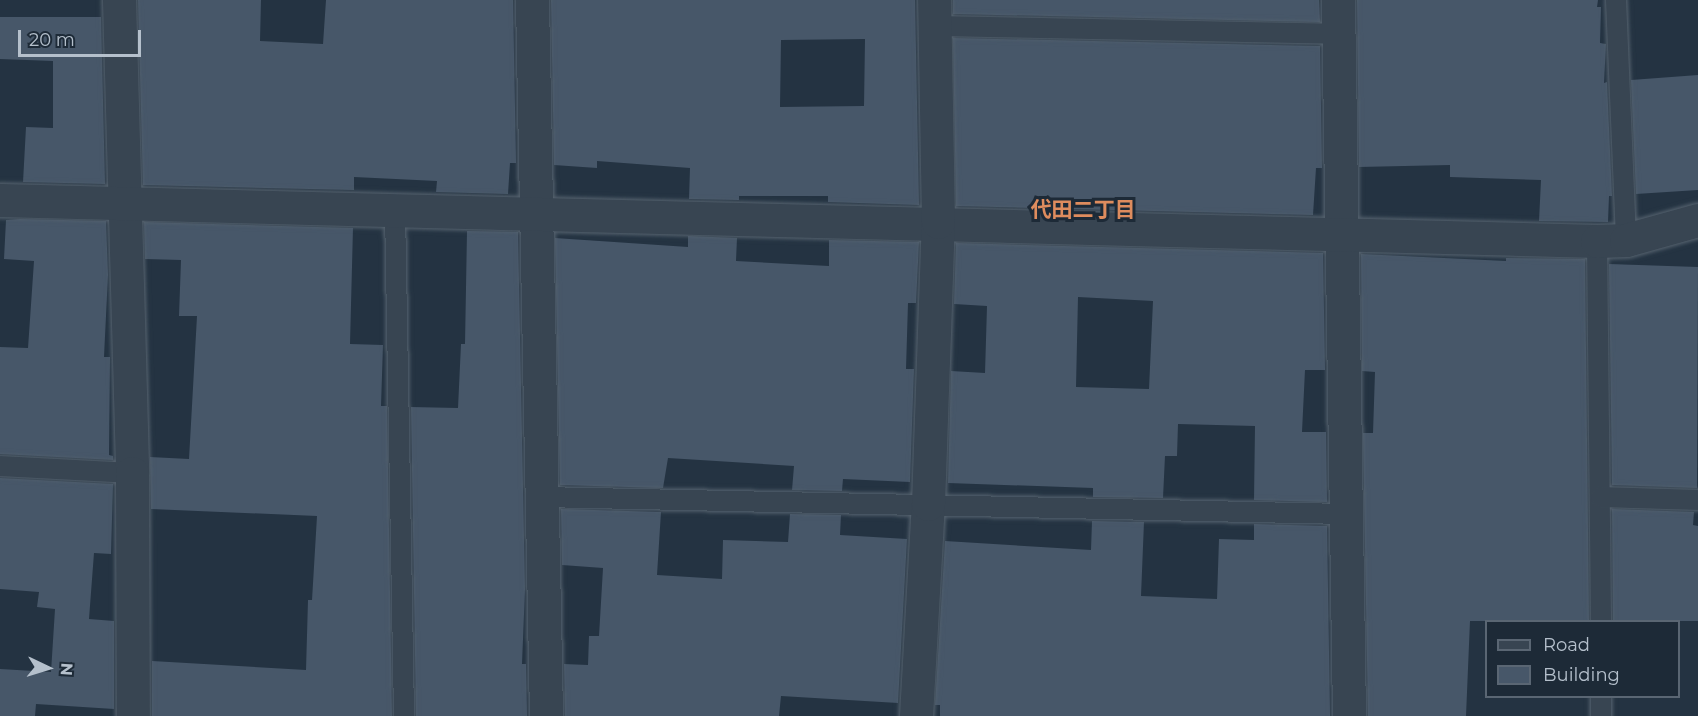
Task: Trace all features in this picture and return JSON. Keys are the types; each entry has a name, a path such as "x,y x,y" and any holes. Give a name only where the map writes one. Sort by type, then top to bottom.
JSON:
{"street":[{"path":"119,0 132,473 133,716"},
{"path":"532,0 546,716"},
{"path":"1338,0 1349,716"},
{"path":"916,716 928,504 938,222 934,13"},
{"path":"0,200 1611,240 1698,220"}],"lane":[{"path":"1600,620 1600,497 1611,240 1616,0"},
{"path":"934,13 1338,34"},
{"path":"395,209 404,716"},
{"path":"0,466 132,473"},
{"path":"542,497 1345,514"},
{"path":"1600,497 1698,500"},
{"path":"1601,698 1601,716"}],"building":[{"path":"138,0 261,0 260,41 323,44 326,0 513,0 516,163 510,163 508,194 436,192 437,181 354,177 354,190 143,185"},
{"path":"551,0 915,0 919,205 828,202 828,196 739,196 739,200 689,199 690,168 597,161 597,168 554,165","holes":["865,39 864,106 780,107 781,40"]},
{"path":"953,0 1319,0 1320,22 953,14"},
{"path":"1357,0 1598,0 1597,7 1601,7 1600,43 1606,44 1604,83 1607,82 1612,196 1609,196 1608,222 1539,221 1541,180 1450,177 1450,165 1359,167"},
{"path":"0,17 101,17 105,184 23,182 26,127 53,128 53,61 0,59"},
{"path":"953,38 1320,46 1322,168 1316,168 1313,215 956,206"},
{"path":"1698,75 1698,190 1636,194 1631,80"},
{"path":"6,220 106,221 108,275 104,357 110,357 109,455 113,456 113,460 0,454 0,347 28,348 34,261 4,259"},
{"path":"144,222 353,228 350,344 383,345 381,406 387,406 392,716 152,716 152,661 306,670 308,600 312,600 317,516 151,509 150,457 189,459 197,316 179,316 181,260 145,259"},
{"path":"467,231 518,232 525,589 522,664 526,664 527,716 416,716 411,407 458,408 461,344 465,344"},
{"path":"688,236 737,238 736,261 829,266 829,240 919,242 916,303 908,303 906,369 914,369 910,482 843,479 842,491 792,490 794,466 668,458 663,488 560,485 555,238 688,247"},
{"path":"956,243 1323,253 1325,370 1305,370 1302,432 1326,432 1327,502 1254,500 1255,426 1178,424 1177,456 1165,456 1163,498 1093,497 1093,488 948,483 951,371 985,373 987,306 954,304","holes":["1078,297 1153,301 1149,389 1076,387"]},
{"path":"1361,254 1506,261 1506,258 1585,259 1589,620 1470,621 1466,716 1368,716 1363,433 1373,433 1375,372 1362,371"},
{"path":"1609,264 1698,267 1697,488 1612,485"},
{"path":"0,478 113,484 111,554 94,553 89,619 114,621 114,709 36,704 35,716 0,716 0,669 51,672 55,609 37,607 39,592 0,589"},
{"path":"561,509 661,512 657,575 722,579 723,540 788,542 790,514 841,515 840,535 907,539 898,703 781,696 779,716 565,716 564,664 588,665 589,636 599,636 603,568 562,565"},
{"path":"1612,509 1694,512 1693,525 1698,526 1698,621 1613,620"},
{"path":"1092,521 1144,522 1141,596 1217,599 1219,539 1254,540 1254,524 1327,526 1330,716 940,716 940,705 935,705 945,541 1091,550"}],"district":[{"name":"代田二丁目","path":"1083,210"}]}
